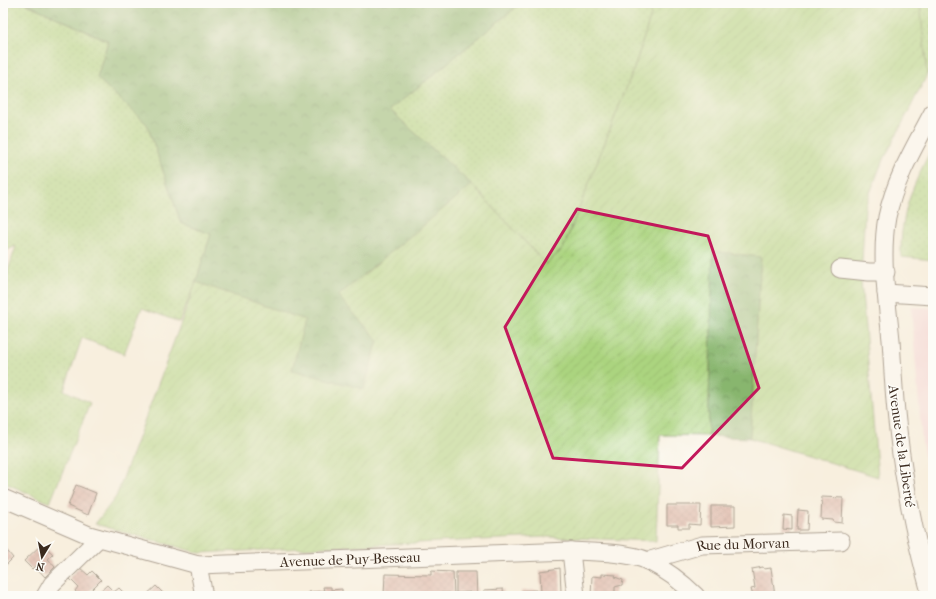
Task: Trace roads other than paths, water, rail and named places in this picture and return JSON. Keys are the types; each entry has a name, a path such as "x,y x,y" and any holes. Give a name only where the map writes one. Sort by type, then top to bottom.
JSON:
{"street":[{"name":"Avenue de la Liberté","path":"931,596 907,496 900,445 886,293 885,247 887,218 893,192 905,164 933,112"},
{"path":"840,269 886,272"},
{"path":"886,293 933,296"},
{"name":"Avenue de Puy-Besseau","path":"3,498 99,538 198,565 571,551 610,553 647,561 680,580 696,596"},
{"path":"45,596 52,584 99,538"},
{"name":"Rue du Morvan","path":"647,561 702,545 841,541"},
{"path":"571,551 576,596"},
{"path":"198,565 204,596"}]}
